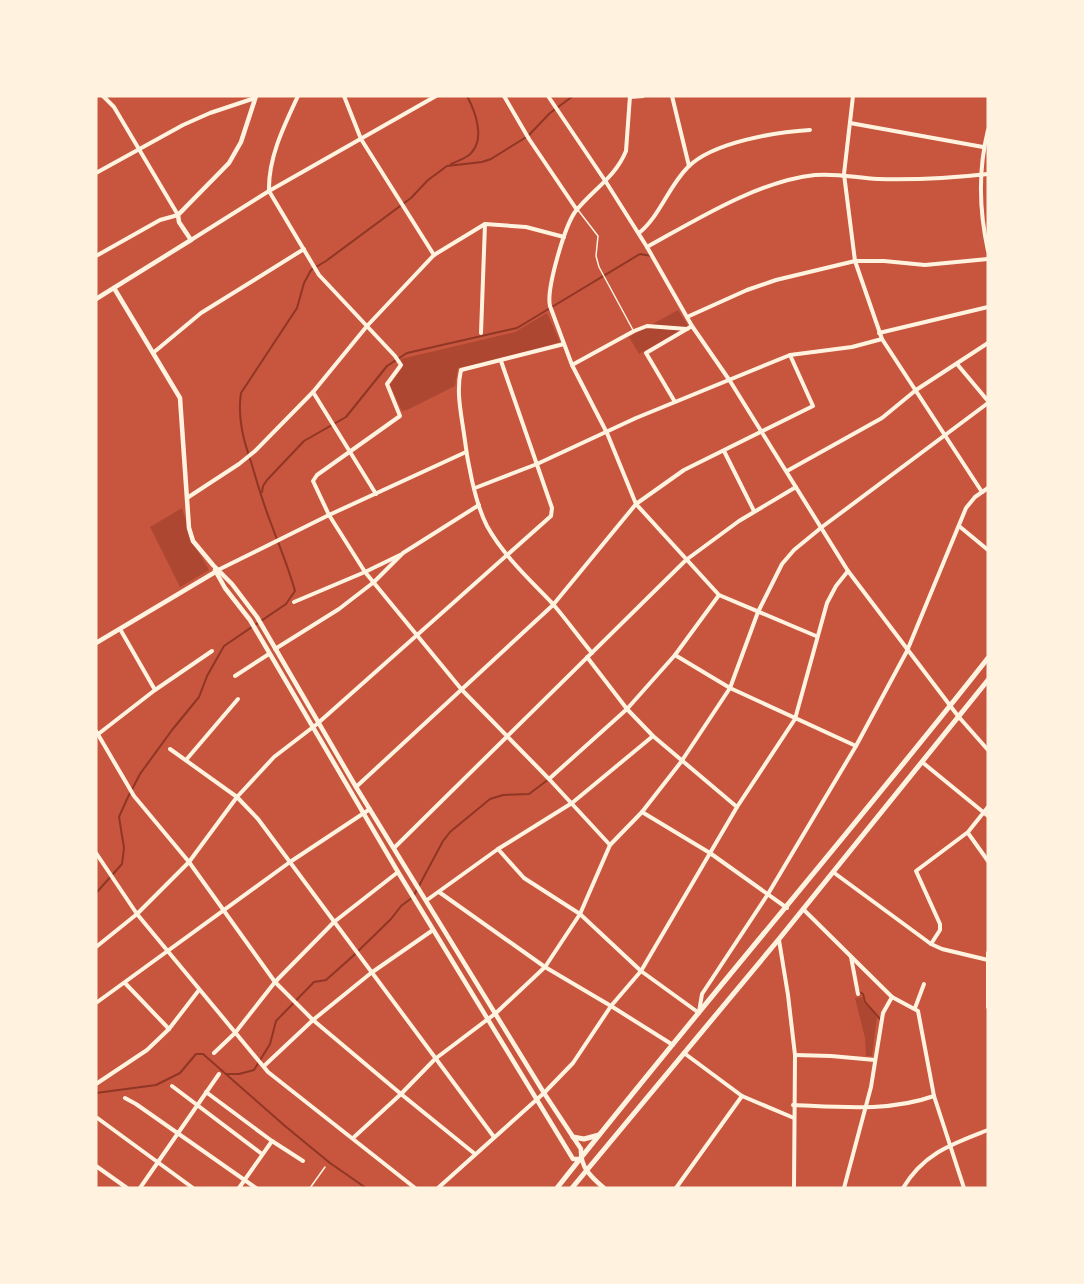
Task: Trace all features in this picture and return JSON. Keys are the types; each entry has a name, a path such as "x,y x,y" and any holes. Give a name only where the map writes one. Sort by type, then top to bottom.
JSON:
{"main road":[{"path":"557,1188 988,658"},
{"path":"572,1188 779,939 988,680"},
{"path":"573,1137 589,1138 600,1134"}],"street":[{"path":"103,96 114,107 140,148 191,240"},
{"path":"298,96 272,160 269,191 319,275 396,358 401,368 387,384 400,416 317,475 313,481 329,516 365,572 462,690 610,845"},
{"path":"344,96 361,139 434,255"},
{"path":"96,298 269,191 436,96"},
{"path":"504,96 527,136 577,210"},
{"path":"548,96 639,233 687,317 730,381 848,571 950,706 988,750"},
{"path":"643,96 630,96 626,151 616,170 577,210 564,237 549,301 551,308 572,365 607,433 636,504 719,595 816,636"},
{"path":"672,96 689,166"},
{"path":"853,96 844,174 855,261 882,339 982,492"},
{"path":"96,174 140,148 210,113 255,97"},
{"path":"96,256 160,220 178,215 229,164 241,141 255,97"},
{"path":"850,123 983,147"},
{"path":"639,233 653,219 689,166 729,144 786,131 810,130"},
{"path":"988,130 983,147 980,175 981,206 988,250"},
{"path":"647,247 719,207 781,182 813,175 844,174 876,179 988,174"},
{"path":"187,498 255,451 313,392 367,326 434,255 485,224 526,228 564,237"},
{"path":"481,333 485,224"},
{"path":"153,353 201,313 304,249"},
{"path":"687,317 747,290 776,280 855,261 925,265 988,260"},
{"path":"114,288 182,404 189,528 193,540 250,620 312,728 535,1100 573,1159 580,1160"},
{"path":"879,333 988,307"},
{"path":"572,365 647,326 687,329"},
{"path":"675,403 646,353 693,326"},
{"path":"475,489 537,464 636,418 790,355 852,347 882,339"},
{"path":"787,471 882,418 916,390 988,343"},
{"path":"564,344 460,371 459,388 466,452 479,505 487,526 506,554 554,605 592,653"},
{"path":"356,787 554,605 636,504 684,470 813,405 790,355"},
{"path":"96,947 137,914 189,862 237,797 274,757 317,724 551,516 552,508 501,361"},
{"path":"353,1138 435,1059 488,1020 545,967 580,914 610,845 642,812 681,762 730,688 758,612 782,564 794,550 988,402 957,364"},
{"path":"313,392 376,494"},
{"path":"724,451 754,511"},
{"path":"96,643 217,571 466,452"},
{"path":"394,848 686,560 754,511 796,487"},
{"path":"498,849 524,878 580,914 641,971 699,1013 702,994 768,894 856,746 907,651 966,508 988,488"},
{"path":"294,602 403,553 479,505"},
{"path":"959,526 988,549"},
{"path":"275,649 339,609 374,582 403,553"},
{"path":"217,571 232,584 257,618 317,724 544,1093 581,1149 580,1160 604,1188"},
{"path":"438,1188 544,1093 573,1063 611,1006 641,971 737,807 795,719 816,636 827,603 836,586 848,571"},
{"path":"549,779 627,709 675,655 719,595"},
{"path":"120,629 155,690"},
{"path":"212,651 97,733 134,796 189,862 276,982 313,1020 475,1154"},
{"path":"235,676 270,654"},
{"path":"675,655 730,688 856,746"},
{"path":"587,657 627,709 653,736 737,807"},
{"path":"186,760 238,699"},
{"path":"427,900 498,849 572,803 653,736"},
{"path":"170,749 237,797 258,819 494,1137"},
{"path":"922,762 988,816"},
{"path":"931,944 940,930 940,924 916,871 968,832 988,807"},
{"path":"96,1003 290,862 370,809"},
{"path":"642,812 710,853 787,908"},
{"path":"968,832 988,861"},
{"path":"96,855 137,914 264,1066 415,1188"},
{"path":"214,1053 235,1033 276,982 334,922 398,872"},
{"path":"833,872 931,944 942,949 988,960"},
{"path":"439,892 545,967 673,1045"},
{"path":"803,908 892,997 915,1008 920,1015 934,1096 964,1188"},
{"path":"264,1066 313,1020 371,973 433,930"},
{"path":"779,939 795,1055 794,1188"},
{"path":"988,953 988,1007"},
{"path":"850,955 858,994"},
{"path":"125,982 169,1029"},
{"path":"915,1008 924,984"},
{"path":"96,1084 147,1050 169,1029 199,990"},
{"path":"844,1188 866,1108 883,1013 892,997"},
{"path":"683,1052 742,1096 794,1118"},
{"path":"795,1055 875,1060"},
{"path":"140,1188 219,1074"},
{"path":"172,1086 262,1154"},
{"path":"206,1092 303,1161"},
{"path":"676,1188 742,1096"},
{"path":"793,1106 866,1108 915,1103 934,1096"},
{"path":"125,1098 256,1188"},
{"path":"96,1117 193,1188"},
{"path":"903,1188 923,1161 950,1145 988,1130"},
{"path":"239,1188 272,1141"},
{"path":"96,1166 127,1188"}],"lane":[{"path":"577,210 598,236 597,260 634,331"},
{"path":"310,1188 325,1167"}],"shaded area":[{"path":"678,310 688,326 639,354 629,337"},
{"path":"547,313 560,342 500,360 458,368 455,386 402,411 390,385 402,368 401,359 515,332"},
{"path":"182,508 192,541 209,570 180,587 150,527"},
{"path":"862,997 864,1003 877,1017 872,1056 866,1056 865,1038 855,998"}],"waterway":[{"path":"451,164 470,154 478,139 476,116 467,96"},
{"path":"96,893 122,864 124,848 119,817 127,799 140,774 199,697 207,676 224,646 286,604 295,591 246,448 240,402 241,393 297,308 304,283 311,270 411,198 428,180 447,166 491,159 528,136 550,113 573,96"},
{"path":"262,492 267,480 304,441 346,417 387,366 407,353 517,328 640,254 652,256"},
{"path":"226,1074 239,1074 254,1070 270,1044 276,1021 314,982 326,980 353,956 401,906 413,897 450,832 490,799 503,795 529,794 549,779"},
{"path":"858,991 863,994 865,1002 881,1020"},
{"path":"96,1093 156,1085 180,1073 196,1054 203,1054 330,1163 366,1188"}]}
